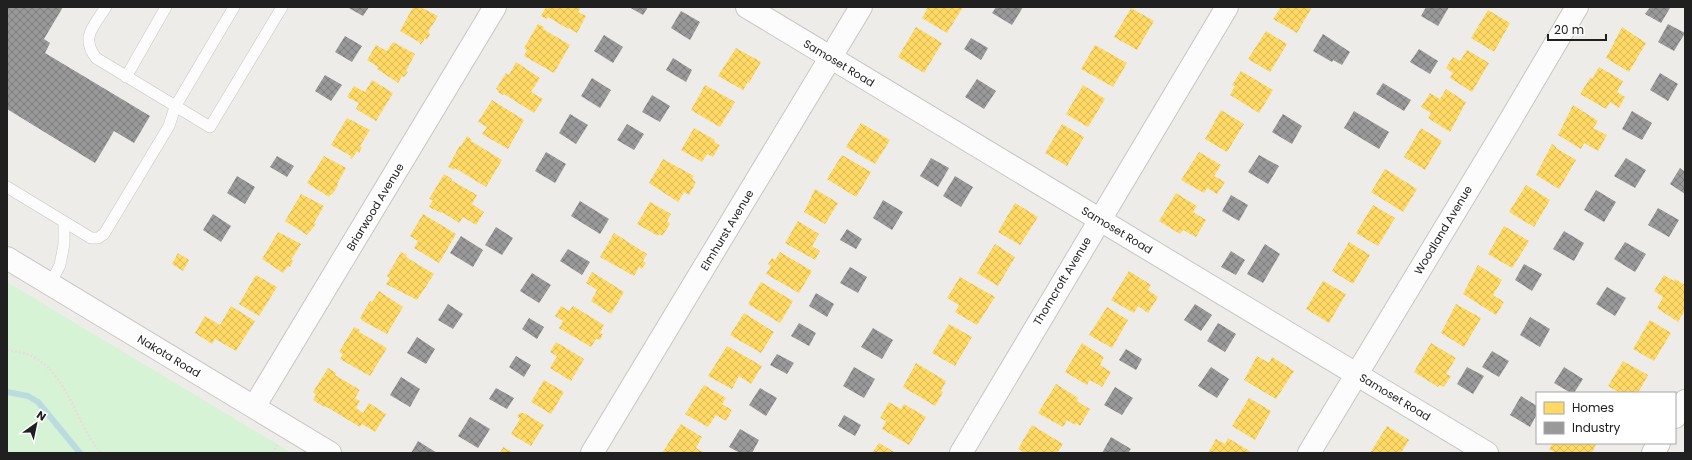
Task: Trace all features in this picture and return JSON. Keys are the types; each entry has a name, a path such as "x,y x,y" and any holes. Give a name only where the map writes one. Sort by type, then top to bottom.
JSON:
{"street":[{"name":"Briarwood Avenue","path":"254,407 495,7"},
{"name":"Samoset Road","path":"747,7 1487,453"},
{"name":"Elmhurst Avenue","path":"592,453 861,7"},
{"name":"Thorncroft Avenue","path":"961,453 1227,7"},
{"name":"Woodland Avenue","path":"1309,453 1577,7"},
{"name":"Nakota Road","path":"7,258 330,453"},
{"path":"1676,415 1685,401"},
{"path":"1653,453 1659,444"}],"lane":[{"path":"106,7 93,28 88,43 96,58 210,127 282,7"},
{"path":"126,77 166,7"},
{"path":"7,187 91,238 98,238 104,234 169,126 175,107 234,7"},
{"path":"50,284 60,265 64,244 64,222"}],"path":[{"path":"7,350 36,358 50,370 62,384 81,425 100,453"},
{"path":"272,453 278,443"}],"green space":[{"path":"7,282 292,453 7,453"}],"building: Homes":[{"path":"413,7 420,7 438,16 428,32 430,34 427,40 425,38 421,45 419,42 400,31"},
{"path":"546,7 581,7 578,12 586,16 577,33 548,17 546,19 541,16"},
{"path":"928,7 963,7 947,33 922,18"},
{"path":"1281,7 1312,7 1297,33 1273,19"},
{"path":"1131,8 1154,21 1137,50 1114,37"},
{"path":"1488,10 1510,23 1494,52 1471,38"},
{"path":"538,24 544,27 543,29 570,45 554,73 524,56 527,50 524,48"},
{"path":"916,27 942,43 924,73 898,57"},
{"path":"1622,27 1646,43 1629,72 1606,58"},
{"path":"1266,31 1287,44 1270,72 1248,59"},
{"path":"393,42 415,54 406,71 408,72 404,77 402,76 398,83 377,69 378,67 367,60 376,45 387,51"},
{"path":"1095,45 1127,63 1113,87 1081,69"},
{"path":"736,48 761,62 749,83 748,82 743,90 718,76"},
{"path":"1467,50 1489,63 1472,92 1450,78 1453,73 1446,68 1453,57 1460,61"},
{"path":"516,62 540,78 531,92 543,99 534,113 504,94 503,95 498,92 499,91 496,89 506,73 509,75"},
{"path":"1599,67 1623,81 1617,92 1625,97 1619,108 1610,102 1606,109 1580,94"},
{"path":"1241,71 1273,90 1259,113 1230,95 1235,86 1232,85"},
{"path":"372,80 393,93 376,121 356,109 359,103 347,97 354,86 365,92"},
{"path":"705,85 735,102 720,127 691,110"},
{"path":"1083,85 1105,99 1088,127 1066,114"},
{"path":"1446,89 1466,102 1450,132 1428,118 1431,113 1421,107 1430,93 1440,99"},
{"path":"492,100 524,120 508,149 482,134 487,127 478,122"},
{"path":"1573,105 1598,121 1593,128 1607,135 1598,151 1584,143 1581,149 1558,135"},
{"path":"1221,110 1244,124 1227,152 1205,139"},
{"path":"347,118 370,130 360,146 362,148 359,153 357,151 352,159 350,158 351,156 331,145"},
{"path":"861,123 890,140 875,164 846,147"},
{"path":"1062,124 1084,137 1067,166 1045,153"},
{"path":"694,128 715,140 714,142 720,145 713,157 707,154 702,162 681,150"},
{"path":"1421,128 1442,141 1425,170 1404,157"},
{"path":"467,136 472,140 471,141 502,160 486,187 455,168 454,170 448,167 460,145 461,146"},
{"path":"1552,144 1576,160 1559,189 1536,175"},
{"path":"1199,152 1221,165 1214,176 1225,182 1217,194 1207,188 1204,193 1181,180"},
{"path":"842,155 871,172 856,197 827,179"},
{"path":"324,156 346,168 337,184 338,185 329,197 307,183"},
{"path":"663,159 694,176 692,179 696,182 689,195 684,192 678,202 649,183"},
{"path":"1385,169 1417,189 1403,212 1371,192"},
{"path":"444,174 452,179 451,180 477,195 472,204 484,212 476,225 463,217 459,223 442,212 441,213 429,207 433,200 429,199"},
{"path":"1526,185 1550,200 1534,227 1509,212"},
{"path":"815,189 838,203 825,224 804,212"},
{"path":"1176,193 1197,206 1193,212 1206,220 1196,237 1183,230 1180,234 1159,221"},
{"path":"301,194 324,206 314,223 316,224 307,235 285,221"},
{"path":"650,202 671,214 667,221 670,224 662,236 659,234 658,236 637,224"},
{"path":"1015,203 1038,217 1020,245 998,232"},
{"path":"1373,205 1395,218 1378,246 1356,233"},
{"path":"423,214 456,234 439,263 414,248 418,241 410,236"},
{"path":"798,221 819,234 812,246 820,251 815,260 785,243"},
{"path":"1504,226 1529,241 1512,268 1488,254"},
{"path":"278,232 301,244 291,260 293,261 290,267 288,266 283,273 262,259"},
{"path":"614,233 647,254 643,261 646,263 642,269 639,267 634,276 600,257"},
{"path":"1349,242 1370,255 1353,284 1332,271"},
{"path":"995,244 1015,257 998,286 977,273"},
{"path":"401,252 407,255 406,257 434,274 417,300 386,284 390,278 387,276"},
{"path":"780,252 812,271 799,293 766,274 771,266 768,264 772,258 775,260"},
{"path":"178,253 189,260 183,271 172,264"},
{"path":"1478,265 1502,280 1493,295 1504,302 1496,315 1463,294"},
{"path":"1129,271 1151,285 1148,290 1158,297 1148,313 1138,306 1134,313 1111,300"},
{"path":"592,272 624,292 611,314 591,301 597,290 586,283"},
{"path":"256,275 277,287 259,316 239,304"},
{"path":"1664,275 1685,285 1685,310 1678,322 1657,308 1663,297 1654,291"},
{"path":"960,277 995,297 977,325 955,312 959,305 947,298"},
{"path":"1323,281 1346,294 1329,323 1306,309"},
{"path":"761,282 793,301 780,323 748,304"},
{"path":"379,291 403,307 387,334 361,320 362,319 360,318 370,301 372,302"},
{"path":"1456,304 1481,318 1464,347 1441,333"},
{"path":"231,306 255,321 236,351 215,339 212,344 195,333 205,316 220,325"},
{"path":"561,306 569,311 573,306 604,325 600,333 603,334 600,340 596,339 591,347 559,328 563,321 555,316"},
{"path":"1107,307 1128,320 1112,348 1089,335"},
{"path":"744,313 774,332 761,353 730,335"},
{"path":"1650,320 1671,333 1654,361 1633,349"},
{"path":"949,324 972,337 955,366 932,353"},
{"path":"354,327 360,330 359,332 387,348 370,376 340,359 343,354 339,352"},
{"path":"556,342 584,359 571,381 550,368 557,356 550,352"},
{"path":"1082,343 1104,357 1100,365 1111,372 1102,387 1090,380 1087,385 1065,372"},
{"path":"1431,343 1456,358 1446,374 1451,376 1444,387 1440,385 1438,387 1414,372"},
{"path":"727,346 762,366 751,384 739,376 732,389 708,376"},
{"path":"1257,356 1269,363 1272,357 1294,371 1276,399 1244,380"},
{"path":"1623,361 1648,375 1639,392 1618,392 1608,386"},
{"path":"916,363 946,381 941,391 943,392 935,406 903,387"},
{"path":"328,368 336,373 335,375 360,390 355,398 360,401 356,408 363,413 369,403 386,414 375,432 362,424 360,427 313,400 316,395 313,392"},
{"path":"544,380 564,392 551,414 531,402"},
{"path":"1056,384 1078,398 1077,401 1090,409 1080,426 1067,420 1063,427 1038,413"},
{"path":"704,385 726,398 722,404 732,410 726,421 716,415 708,427 685,414"},
{"path":"1249,398 1271,411 1255,440 1232,426"},
{"path":"889,402 901,409 904,404 926,417 909,445 882,429 886,421 880,418"},
{"path":"520,413 524,413 544,425 531,446 511,434 520,419 517,416"},
{"path":"681,424 702,437 696,448 705,453 662,453"},
{"path":"1032,425 1063,444 1057,453 1025,453 1018,449"},
{"path":"1387,426 1409,440 1401,453 1370,453"},
{"path":"1228,438 1251,452 1208,453 1216,439 1225,444"},
{"path":"879,443 896,453 872,453"},
{"path":"1552,444 1596,445 1592,453 1556,453 1549,449"},
{"path":"503,447 514,453 500,453"}],"building: Industry":[{"path":"7,7 63,7 44,39 50,43 45,53 150,116 134,143 114,131 95,163 7,109"},
{"path":"347,7 369,7 363,16"},
{"path":"629,7 648,7 643,15"},
{"path":"996,7 1023,7 1012,25 992,13"},
{"path":"1426,7 1449,7 1438,26 1421,16"},
{"path":"1650,7 1670,8 1661,23 1645,14"},
{"path":"681,11 700,22 690,40 671,28"},
{"path":"1668,24 1685,33 1674,51 1658,42"},
{"path":"1323,34 1350,52 1342,65 1333,60 1332,62 1313,51"},
{"path":"604,35 623,47 613,63 594,51"},
{"path":"345,36 362,46 352,62 335,52"},
{"path":"971,38 988,48 981,60 964,49"},
{"path":"1419,49 1438,61 1430,74 1410,62"},
{"path":"673,58 692,70 686,82 666,70"},
{"path":"1660,73 1678,84 1668,101 1650,90"},
{"path":"325,75 342,85 331,101 315,91"},
{"path":"592,78 611,90 600,108 581,96"},
{"path":"977,79 996,91 984,109 965,97"},
{"path":"1383,83 1411,100 1404,111 1376,94"},
{"path":"652,95 670,106 660,122 642,112"},
{"path":"1354,111 1389,132 1379,149 1344,128"},
{"path":"1632,111 1652,123 1642,140 1622,129"},
{"path":"570,114 588,125 576,144 559,133"},
{"path":"1283,114 1302,126 1292,144 1272,132"},
{"path":"627,124 644,134 634,150 617,140"},
{"path":"546,152 566,164 555,183 535,171"},
{"path":"1259,155 1279,166 1268,184 1248,172"},
{"path":"277,156 294,166 287,177 270,167"},
{"path":"931,158 949,168 938,187 920,176"},
{"path":"1626,158 1646,170 1635,188 1614,176"},
{"path":"1680,168 1685,172 1685,194 1670,184"},
{"path":"237,176 255,187 245,204 227,193"},
{"path":"955,176 973,187 961,207 943,196"},
{"path":"1596,190 1616,202 1604,222 1584,210"},
{"path":"1231,195 1248,205 1239,221 1222,211"},
{"path":"883,200 903,212 892,230 873,218"},
{"path":"580,201 609,219 600,234 571,216"},
{"path":"1658,208 1679,220 1669,237 1648,225"},
{"path":"213,214 231,226 221,242 203,230"},
{"path":"496,227 513,238 502,255 485,245"},
{"path":"847,229 862,239 856,249 840,240"},
{"path":"1564,231 1584,243 1574,261 1553,249"},
{"path":"461,236 483,250 473,267 450,253"},
{"path":"1625,242 1646,254 1635,272 1614,259"},
{"path":"1265,244 1280,254 1263,283 1247,274"},
{"path":"568,249 590,262 582,275 560,261"},
{"path":"1231,251 1245,260 1236,275 1221,267"},
{"path":"1524,264 1542,274 1532,291 1515,280"},
{"path":"850,267 867,277 858,293 840,283"},
{"path":"532,273 551,285 539,303 520,291"},
{"path":"1607,287 1626,298 1615,316 1596,304"},
{"path":"816,293 834,304 827,317 809,306"},
{"path":"448,304 463,314 453,329 438,320"},
{"path":"1195,304 1212,315 1201,331 1184,320"},
{"path":"1530,317 1550,329 1540,347 1520,335"},
{"path":"529,318 544,327 537,339 522,329"},
{"path":"799,323 816,333 809,346 791,336"},
{"path":"1218,323 1236,334 1225,352 1207,341"},
{"path":"873,328 893,340 882,359 861,347"},
{"path":"417,337 435,349 426,364 407,353"},
{"path":"1126,349 1142,359 1136,370 1119,360"},
{"path":"1492,351 1509,361 1499,377 1482,367"},
{"path":"777,354 794,363 787,374 770,365"},
{"path":"516,356 531,365 524,377 509,367"},
{"path":"854,367 875,379 864,398 843,386"},
{"path":"1211,367 1229,379 1217,398 1198,386"},
{"path":"1467,367 1484,376 1473,394 1457,384"},
{"path":"1564,367 1583,379 1575,392 1569,392 1554,383"},
{"path":"401,377 420,389 410,407 390,395"},
{"path":"1115,387 1133,398 1122,415 1104,405"},
{"path":"496,388 514,398 507,409 489,399"},
{"path":"760,388 777,398 766,416 749,405"},
{"path":"1521,396 1536,405 1536,416 1530,427 1510,415"},
{"path":"844,415 861,425 855,436 838,426"},
{"path":"470,417 490,429 478,448 458,436"},
{"path":"740,429 759,440 752,453 740,453 729,447"},
{"path":"1111,437 1131,449 1128,453 1102,453"},
{"path":"418,441 437,453 411,453"}],"waterway":[{"path":"7,392 28,396 38,402 80,453"}]}
